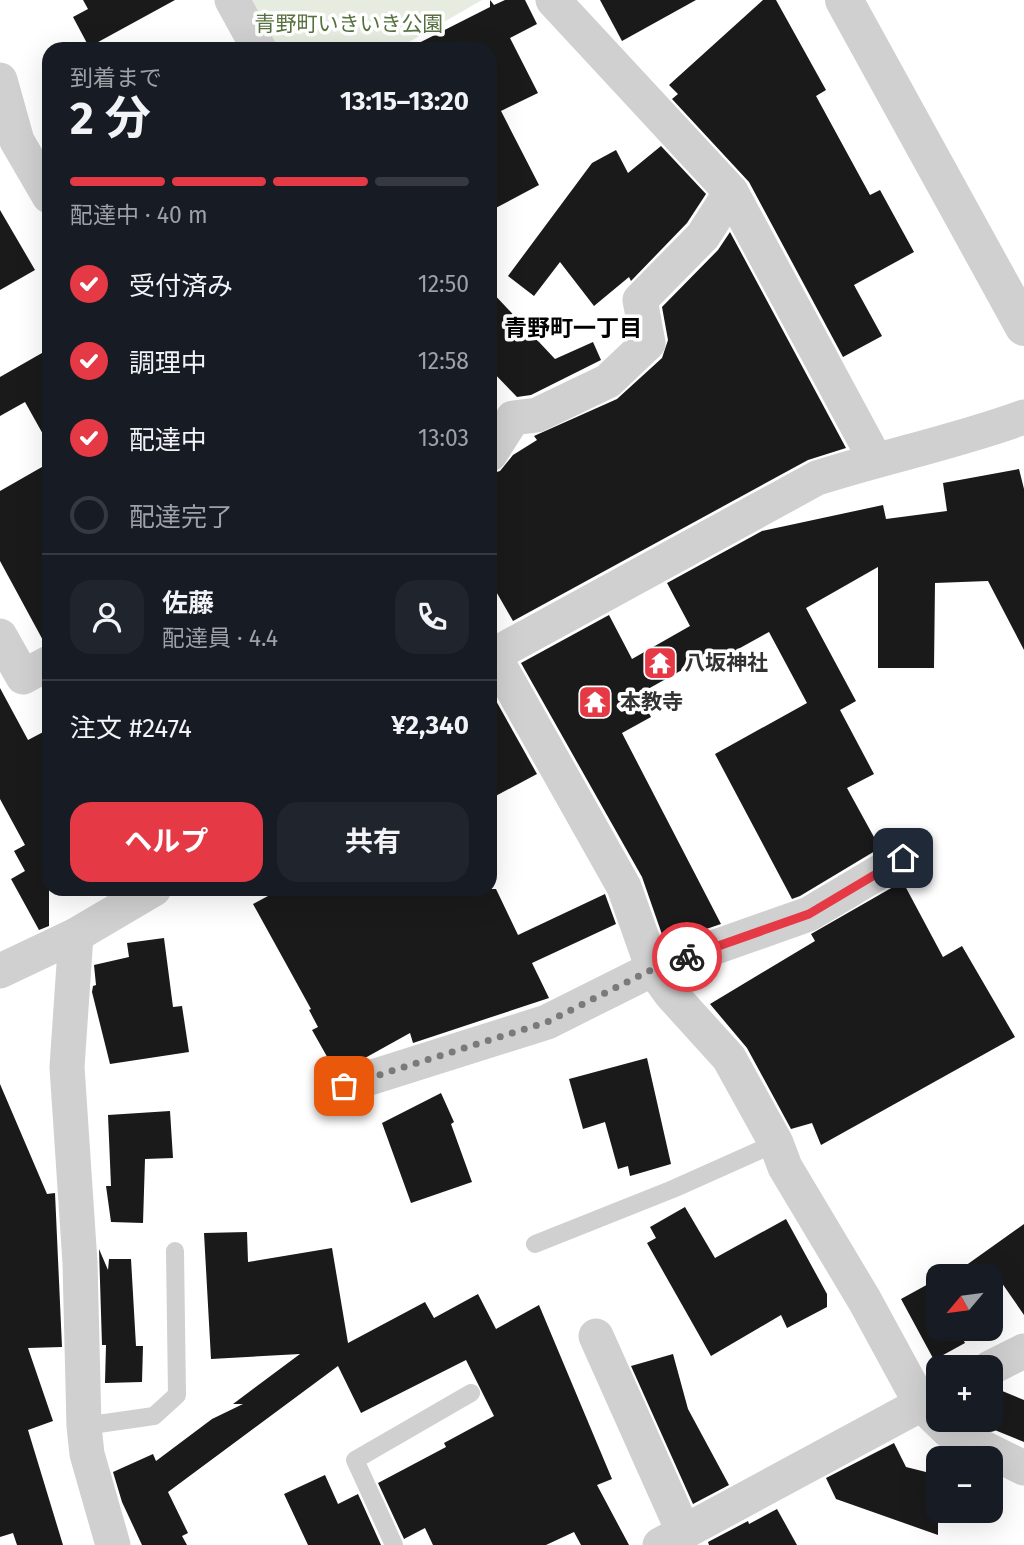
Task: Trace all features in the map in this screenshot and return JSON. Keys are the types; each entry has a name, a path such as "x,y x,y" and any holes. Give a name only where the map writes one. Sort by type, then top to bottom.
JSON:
{"street":[{"path":"232,0 255,42"},
{"path":"553,0 731,192 875,459"},
{"path":"844,0 1024,327"},
{"path":"0,80 8,145 42,187"},
{"path":"497,443 513,418 537,415 608,381 648,343 640,300 703,236 731,192"},
{"path":"497,651 817,478 875,459 976,435 1024,417"},
{"path":"0,635 23,677 42,667"},
{"path":"497,665 624,887 653,969 671,994 729,1058 776,1143 785,1167 865,1301 926,1394"},
{"path":"344,1086 547,1022 653,969 809,914 903,858"},
{"path":"0,971 76,935 142,896"},
{"path":"76,935 67,1067 80,1264 84,1426 87,1454 113,1545"},
{"path":"596,1336 672,1539 926,1401"},
{"path":"1003,1361 1024,1350"},
{"path":"951,1432 1024,1468"}],"lane":[{"path":"535,1244 673,1189 776,1143"},
{"path":"84,1426 153,1416 177,1395 175,1251"},
{"path":"394,1545 355,1460 471,1393"}],"green space":[{"name":"青野町いきいき公園","path":"244,0 482,0 409,42 268,42"}],"building":[{"path":"83,0 175,0 98,42 86,42 73,17 88,9"},
{"path":"490,0 494,5 505,0 525,0 537,24 510,38 538,93 501,111 539,185 497,207 497,42 421,42 490,7"},
{"path":"600,0 696,0 622,41"},
{"path":"763,0 776,0 826,90 816,96 870,195 880,190 914,252 854,285 882,336 843,357 749,182 672,99 678,94 669,85"},
{"path":"661,146 706,194 687,223 631,281 629,277 594,306 560,262 534,296 508,276 592,163 616,150 628,173"},
{"path":"0,210 35,270 0,290"},
{"path":"730,232 846,448 808,460 513,621 497,593 497,472 513,455 537,440 534,436 617,399 662,358 668,340 662,307 718,250"},
{"path":"497,297 555,359 593,342 601,360 531,395 517,397 497,376"},
{"path":"42,353 42,432 25,402 0,416 0,377"},
{"path":"42,467 42,638 0,561 0,491"},
{"path":"1019,469 1024,489 1024,650 988,581 935,583 934,668 878,668 878,567 806,608 856,701 840,710 874,774 847,788 880,848 800,896 792,899 715,754 807,703 769,632 711,664 707,656 639,694 651,717 622,733 721,924 665,943 642,877 521,663 609,615 632,659 690,626 667,583 762,531 883,505 886,519 947,511 943,483"},
{"path":"0,688 28,740 42,733 42,896 49,896 49,926 39,930 11,879 25,871 14,851 25,845 0,799"},
{"path":"497,703 537,774 497,795"},
{"path":"900,883 904,884 943,957 962,946 1015,1037 821,1145 812,1123 791,1129 747,1048 710,1004 815,941 811,934"},
{"path":"497,891 518,935 605,894 616,924 532,963 549,998 413,1043 410,1033 365,1058 334,1069 312,1030 318,1027 309,1010 311,1009 253,904 268,896 497,896"},
{"path":"164,938 173,1007 182,1006 189,1052 110,1064 92,992 93,986 96,985 94,965 129,957 127,943"},
{"path":"647,1058 671,1164 630,1176 628,1166 618,1169 605,1122 583,1129 569,1079"},
{"path":"0,1084 47,1194 55,1193 62,1347 28,1348 53,1421 28,1430 63,1545 17,1545 13,1533 0,1537"},
{"path":"441,1093 454,1122 451,1124 472,1182 411,1203 382,1123"},
{"path":"170,1111 173,1158 145,1159 143,1223 111,1222 106,1186 111,1186 108,1115"},
{"path":"685,1207 715,1258 786,1219 827,1294 827,1307 787,1328 781,1315 711,1356 647,1243 656,1238 650,1227"},
{"path":"1024,1224 1024,1315 1003,1285 1003,1264 968,1264"},
{"path":"247,1232 248,1262 332,1248 348,1343 425,1302 434,1318 478,1294 496,1329 539,1305 612,1479 597,1485 629,1545 581,1545 574,1532 546,1545 433,1545 425,1528 404,1539 378,1483 446,1447 444,1443 494,1416 466,1360 361,1413 338,1366 168,1492 188,1533 182,1536 187,1545 142,1545 122,1502 113,1472 153,1454 156,1461 212,1419 243,1404 233,1404 300,1354 211,1359 204,1233"},
{"path":"99,1249 108,1270 109,1259 131,1259 136,1346 143,1346 142,1382 105,1383 106,1345 102,1345"},
{"path":"926,1285 926,1341 965,1343 943,1355 931,1355 901,1299"},
{"path":"673,1354 688,1409 729,1485 693,1504 631,1366"},
{"path":"1003,1391 1024,1400 1024,1442 1000,1432 1003,1432"},
{"path":"894,1443 906,1467 926,1472 926,1523 938,1523 938,1535 836,1499 826,1478"},
{"path":"325,1475 338,1504 358,1494 381,1545 308,1545 284,1494"},
{"path":"777,1509 797,1545 709,1545 708,1542"}],"way so far":[{"path":"344,1086 547,1022 653,969 687,957"}],"place":[{"name":"八坂神社","path":"660,663"},
{"name":"本教寺","path":"595,702"}],"district":[{"name":"青野町一丁目","path":"573,328"}],"route":[{"path":"687,957 809,914 903,858"}]}
